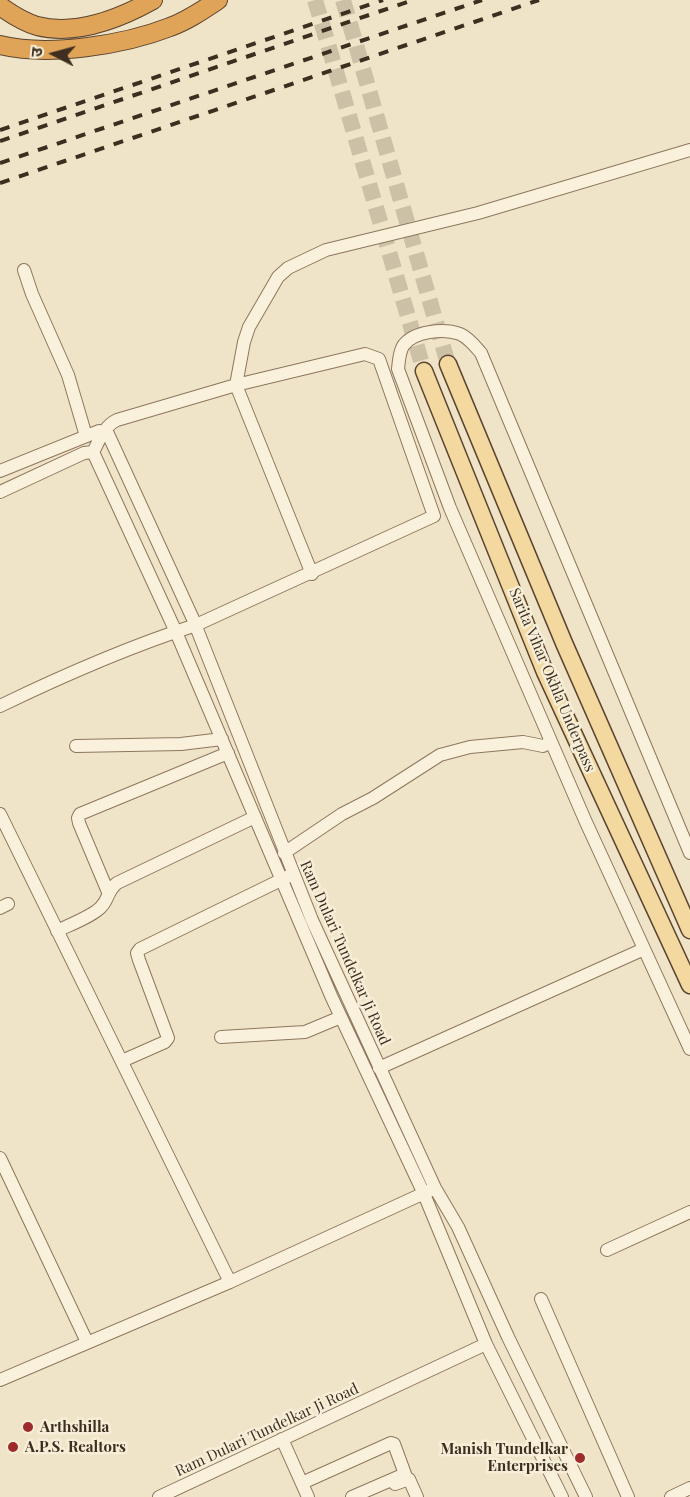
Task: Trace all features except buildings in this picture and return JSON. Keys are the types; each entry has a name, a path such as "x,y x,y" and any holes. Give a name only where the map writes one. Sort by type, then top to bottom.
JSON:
{"highway":[{"path":"0,6 14,16 36,26 81,28 110,20 153,0"},
{"path":"0,45 58,49 116,42 171,27 194,16 218,0"}],"main road":[{"name":"Sarita Vihar Okhla Underpass","path":"448,364 564,643 690,930"},
{"name":"Sarita Vihar Okhla Underpass","path":"424,371 545,672 690,985"}],"street":[{"path":"312,574 236,385 249,327 278,277 288,268 326,250 478,213 690,150"},
{"path":"24,270 32,294 68,375 86,436"},
{"path":"690,854 481,353 470,340 460,334 445,331 430,332 410,339 404,344 400,353 398,369 450,508 551,742 690,1048"},
{"path":"0,706 69,672 156,637 196,625 312,574 434,516 379,359 365,354 236,385 117,420 110,423 104,431 93,452"},
{"path":"0,471 104,431"},
{"name":"Ram Dulari Tundelkar Ji Road","path":"104,431 108,434 196,625 284,853 287,876 341,1017 429,1191 458,1227 508,1337 586,1497"},
{"path":"411,449 426,443"},
{"path":"0,492 84,453 93,452"},
{"path":"93,452 176,632 255,817 287,876 140,949 137,953 139,960 168,1038 165,1042 122,1061"},
{"path":"76,746 181,744 222,739"},
{"path":"284,853 342,814 373,798 440,755 470,747 523,742 543,746 551,742"},
{"path":"108,892 79,823 80,814 228,753"},
{"path":"0,814 230,1282"},
{"path":"57,931 100,910 108,892 117,882 255,817"},
{"name":"Ram Dulari Tundelkar Ji Road","path":"287,876 379,1068 429,1191 486,1344 562,1497"},
{"path":"379,1068 644,949"},
{"path":"221,1037 305,1032 341,1017"},
{"path":"0,1158 87,1342"},
{"path":"0,1380 230,1282 429,1191"},
{"path":"607,1250 690,1212"},
{"path":"542,1299 628,1497"},
{"name":"Ram Dulari Tundelkar Ji Road","path":"159,1497 486,1344"},
{"path":"282,1439 308,1497"},
{"path":"302,1483 391,1443 394,1444 405,1474 352,1497"},
{"path":"367,1497 407,1479 411,1481 417,1497"},
{"path":"671,1497 690,1488"}],"tunnel":[{"path":"315,0 424,371"},
{"path":"343,0 448,364"}],"railway":[{"path":"0,130 383,0"},
{"path":"0,141 413,0"},
{"path":"0,163 482,0"},
{"path":"0,183 539,0"}],"place":[{"name":"Arthshilla","path":"28,1427"},
{"name":"A.P.S. Realtors","path":"13,1447"},
{"name":"Manish Tundelkar Enterprises","path":"580,1458"}]}
